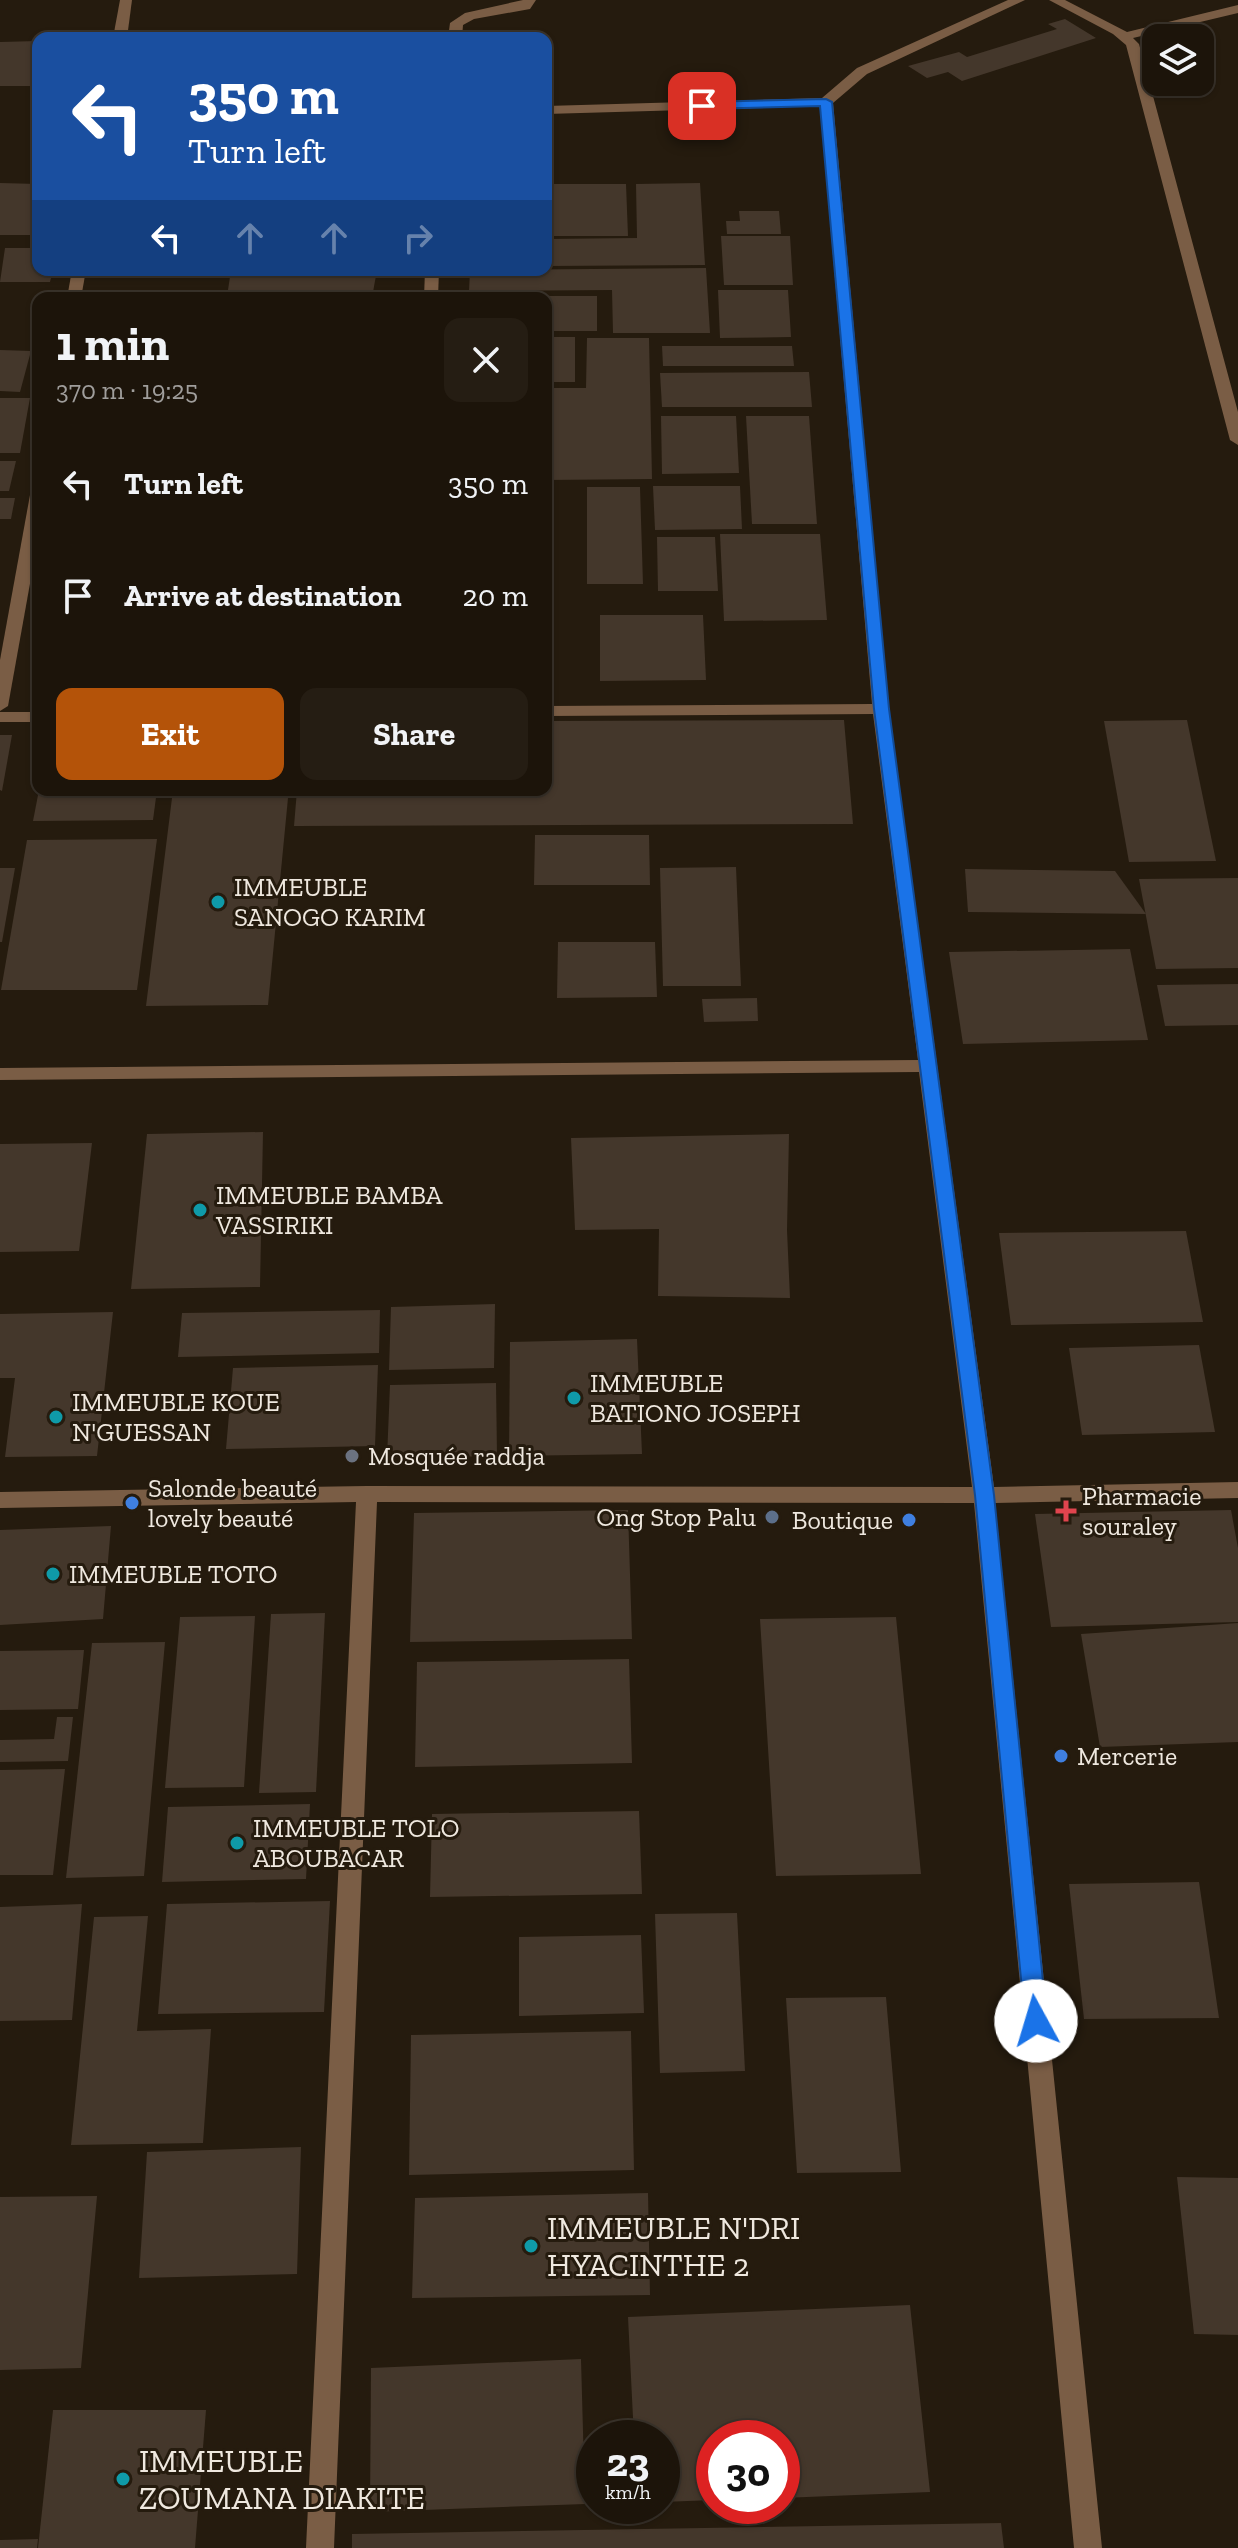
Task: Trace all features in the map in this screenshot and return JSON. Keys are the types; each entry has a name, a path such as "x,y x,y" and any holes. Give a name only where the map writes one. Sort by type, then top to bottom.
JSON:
{"street":[{"path":"121,32 126,0"},
{"path":"456,32 457,23 470,16 525,6 530,0"},
{"path":"552,110 826,102 862,71 1019,0"},
{"path":"1055,0 1126,36 1132,44 1238,440"},
{"path":"1126,36 1238,9"},
{"path":"826,102 881,709 984,1495 1088,2548"},
{"path":"0,706 32,528"},
{"path":"552,711 881,709"},
{"path":"0,717 32,717"},
{"path":"0,1074 928,1066"},
{"path":"0,1500 367,1494 984,1495 1238,1490"},
{"path":"320,2548 367,1494"}],"building":[{"path":"1065,19 1096,38 962,81 948,72 927,78 908,66 959,52 967,57 1057,29 1048,24"},
{"path":"32,41 32,86 0,86 0,42"},
{"path":"0,183 32,184 32,235 0,235"},
{"path":"700,183 705,265 552,266 552,239 637,238 636,184"},
{"path":"552,184 626,184 628,236 552,236"},
{"path":"739,211 779,211 781,234 727,234 726,221 740,221"},
{"path":"721,236 790,236 793,285 724,285"},
{"path":"5,248 32,248 32,276 52,276 50,282 0,282"},
{"path":"706,268 710,333 613,333 612,290 469,291 470,276 552,276 552,269"},
{"path":"230,276 376,276 373,292 228,290"},
{"path":"718,290 788,290 791,337 720,338"},
{"path":"552,296 597,296 597,331 552,331"},
{"path":"552,337 575,337 575,382 552,382"},
{"path":"587,338 649,338 652,479 552,480 552,388 586,388"},
{"path":"662,346 792,346 794,366 663,366"},
{"path":"0,350 31,351 20,392 0,391"},
{"path":"809,372 812,407 662,407 660,373"},
{"path":"0,398 30,398 20,453 0,453"},
{"path":"661,416 736,416 739,473 662,474"},
{"path":"746,416 809,416 817,524 752,524"},
{"path":"0,461 16,461 9,491 0,491"},
{"path":"653,486 740,486 742,529 655,530"},
{"path":"587,487 640,487 643,584 587,584"},
{"path":"0,498 15,498 11,519 0,519"},
{"path":"720,534 820,534 827,620 724,621"},
{"path":"657,537 715,537 718,591 658,591"},
{"path":"600,615 703,615 706,680 600,681"},
{"path":"844,720 853,824 294,826 296,796 552,796 552,721"},
{"path":"1187,720 1216,861 1129,862 1104,721"},
{"path":"0,735 12,735 2,791 0,790"},
{"path":"38,796 156,796 153,820 33,821"},
{"name":"IMMEUBLE SANOGO KARIM","path":"172,798 288,798 268,1005 146,1006"},
{"path":"535,835 649,835 650,885 534,885"},
{"path":"157,839 137,990 1,990 27,840"},
{"path":"736,867 741,986 663,986 660,868"},
{"path":"0,868 15,868 2,942 0,942"},
{"path":"965,869 1115,871 1146,914 968,912"},
{"path":"1238,878 1238,968 1156,969 1139,879"},
{"path":"558,942 655,942 657,997 557,998"},
{"path":"1130,949 1148,1040 963,1044 949,952"},
{"path":"1238,984 1238,1025 1165,1026 1157,985"},
{"path":"757,998 758,1021 704,1022 702,999"},
{"name":"IMMEUBLE BAMBA VASSIRIKI","path":"263,1132 260,1287 131,1289 147,1134"},
{"path":"789,1134 787,1230 790,1298 658,1296 659,1229 575,1230 571,1138"},
{"path":"92,1143 79,1251 0,1252 0,1144"},
{"path":"1186,1231 1203,1322 1011,1325 999,1233"},
{"path":"495,1304 494,1368 389,1370 391,1307"},
{"path":"380,1310 379,1353 178,1357 182,1313"},
{"name":"IMMEUBLE KOUE N'GUESSAN","path":"113,1312 97,1456 5,1457 15,1378 0,1378 0,1314"},
{"name":"IMMEUBLE BATIONO JOSEPH","path":"637,1339 642,1454 509,1456 510,1342"},
{"path":"1199,1345 1215,1432 1082,1435 1069,1348"},
{"path":"378,1365 375,1446 226,1449 233,1368"},
{"path":"496,1383 497,1456 387,1458 390,1385"},
{"path":"628,1510 632,1639 410,1642 414,1513"},
{"path":"1231,1510 1238,1548 1238,1622 1051,1627 1035,1514"},
{"name":"IMMEUBLE TOTO","path":"111,1526 103,1619 0,1625 0,1530"},
{"path":"325,1613 316,1792 259,1793 271,1614"},
{"path":"255,1616 244,1787 165,1788 180,1617"},
{"path":"896,1617 921,1874 776,1876 760,1619"},
{"path":"1238,1623 1238,1742 1100,1747 1081,1634"},
{"path":"165,1642 144,1876 66,1878 92,1643"},
{"path":"84,1650 78,1709 0,1710 0,1651"},
{"path":"629,1659 632,1763 415,1767 417,1662"},
{"path":"57,1717 73,1717 68,1761 0,1762 0,1740 54,1739"},
{"path":"65,1769 53,1875 0,1875 0,1770"},
{"name":"IMMEUBLE TOLO ABOUBACAR","path":"310,1804 306,1879 162,1882 168,1807"},
{"path":"639,1811 642,1894 430,1897 432,1814"},
{"path":"1199,1882 1219,2018 1084,2019 1069,1884"},
{"path":"330,1901 324,2012 158,2014 167,1904"},
{"path":"82,1904 72,2020 0,2021 0,1907"},
{"path":"737,1913 745,2071 660,2073 655,1914"},
{"path":"148,1916 137,2031 211,2029 203,2143 71,2145 94,1917"},
{"path":"641,1935 644,2013 519,2016 519,1937"},
{"path":"886,1997 901,2172 797,2173 786,1998"},
{"path":"631,2031 634,2170 409,2175 411,2035"},
{"path":"301,2147 297,2274 139,2278 147,2152"},
{"path":"1177,2177 1238,2178 1238,2335 1194,2334"},
{"name":"IMMEUBLE N'DRI HYACINTHE 2","path":"648,2193 650,2295 412,2298 415,2198"},
{"path":"97,2196 81,2368 0,2370 0,2197"},
{"path":"910,2305 930,2492 800,2497 800,2420 696,2420 696,2501 680,2501 680,2420 633,2420 628,2317"},
{"path":"581,2359 583,2420 576,2420 576,2504 370,2512 371,2368"},
{"name":"IMMEUBLE ZOUMANA DIAKITE","path":"53,2410 206,2410 195,2548 38,2548"},
{"path":"1001,2523 1004,2548 352,2548 352,2534"},
{"path":"38,2539 37,2548 0,2548 0,2540"}],"place":[{"name":"IMMEUBLE SANOGO KARIM","path":"218,902"},
{"name":"IMMEUBLE BAMBA VASSIRIKI","path":"200,1210"},
{"name":"IMMEUBLE BATIONO JOSEPH","path":"574,1398"},
{"name":"IMMEUBLE KOUE N'GUESSAN","path":"56,1417"},
{"name":"Mosquée raddja","path":"352,1456"},
{"name":"Salonde beauté lovely beauté","path":"132,1503"},
{"name":"Pharmacie souraley","path":"1066,1511"},
{"name":"Ong Stop Palu","path":"772,1517"},
{"name":"Boutique","path":"909,1520"},
{"name":"IMMEUBLE TOTO","path":"53,1574"},
{"name":"Mercerie","path":"1061,1756"},
{"name":"IMMEUBLE TOLO ABOUBACAR","path":"237,1843"},
{"name":"IMMEUBLE N'DRI HYACINTHE 2","path":"531,2246"},
{"name":"IMMEUBLE ZOUMANA DIAKITE","path":"123,2479"}],"route":[{"path":"702,106 826,102 881,709 984,1495 1036,2021"}]}
